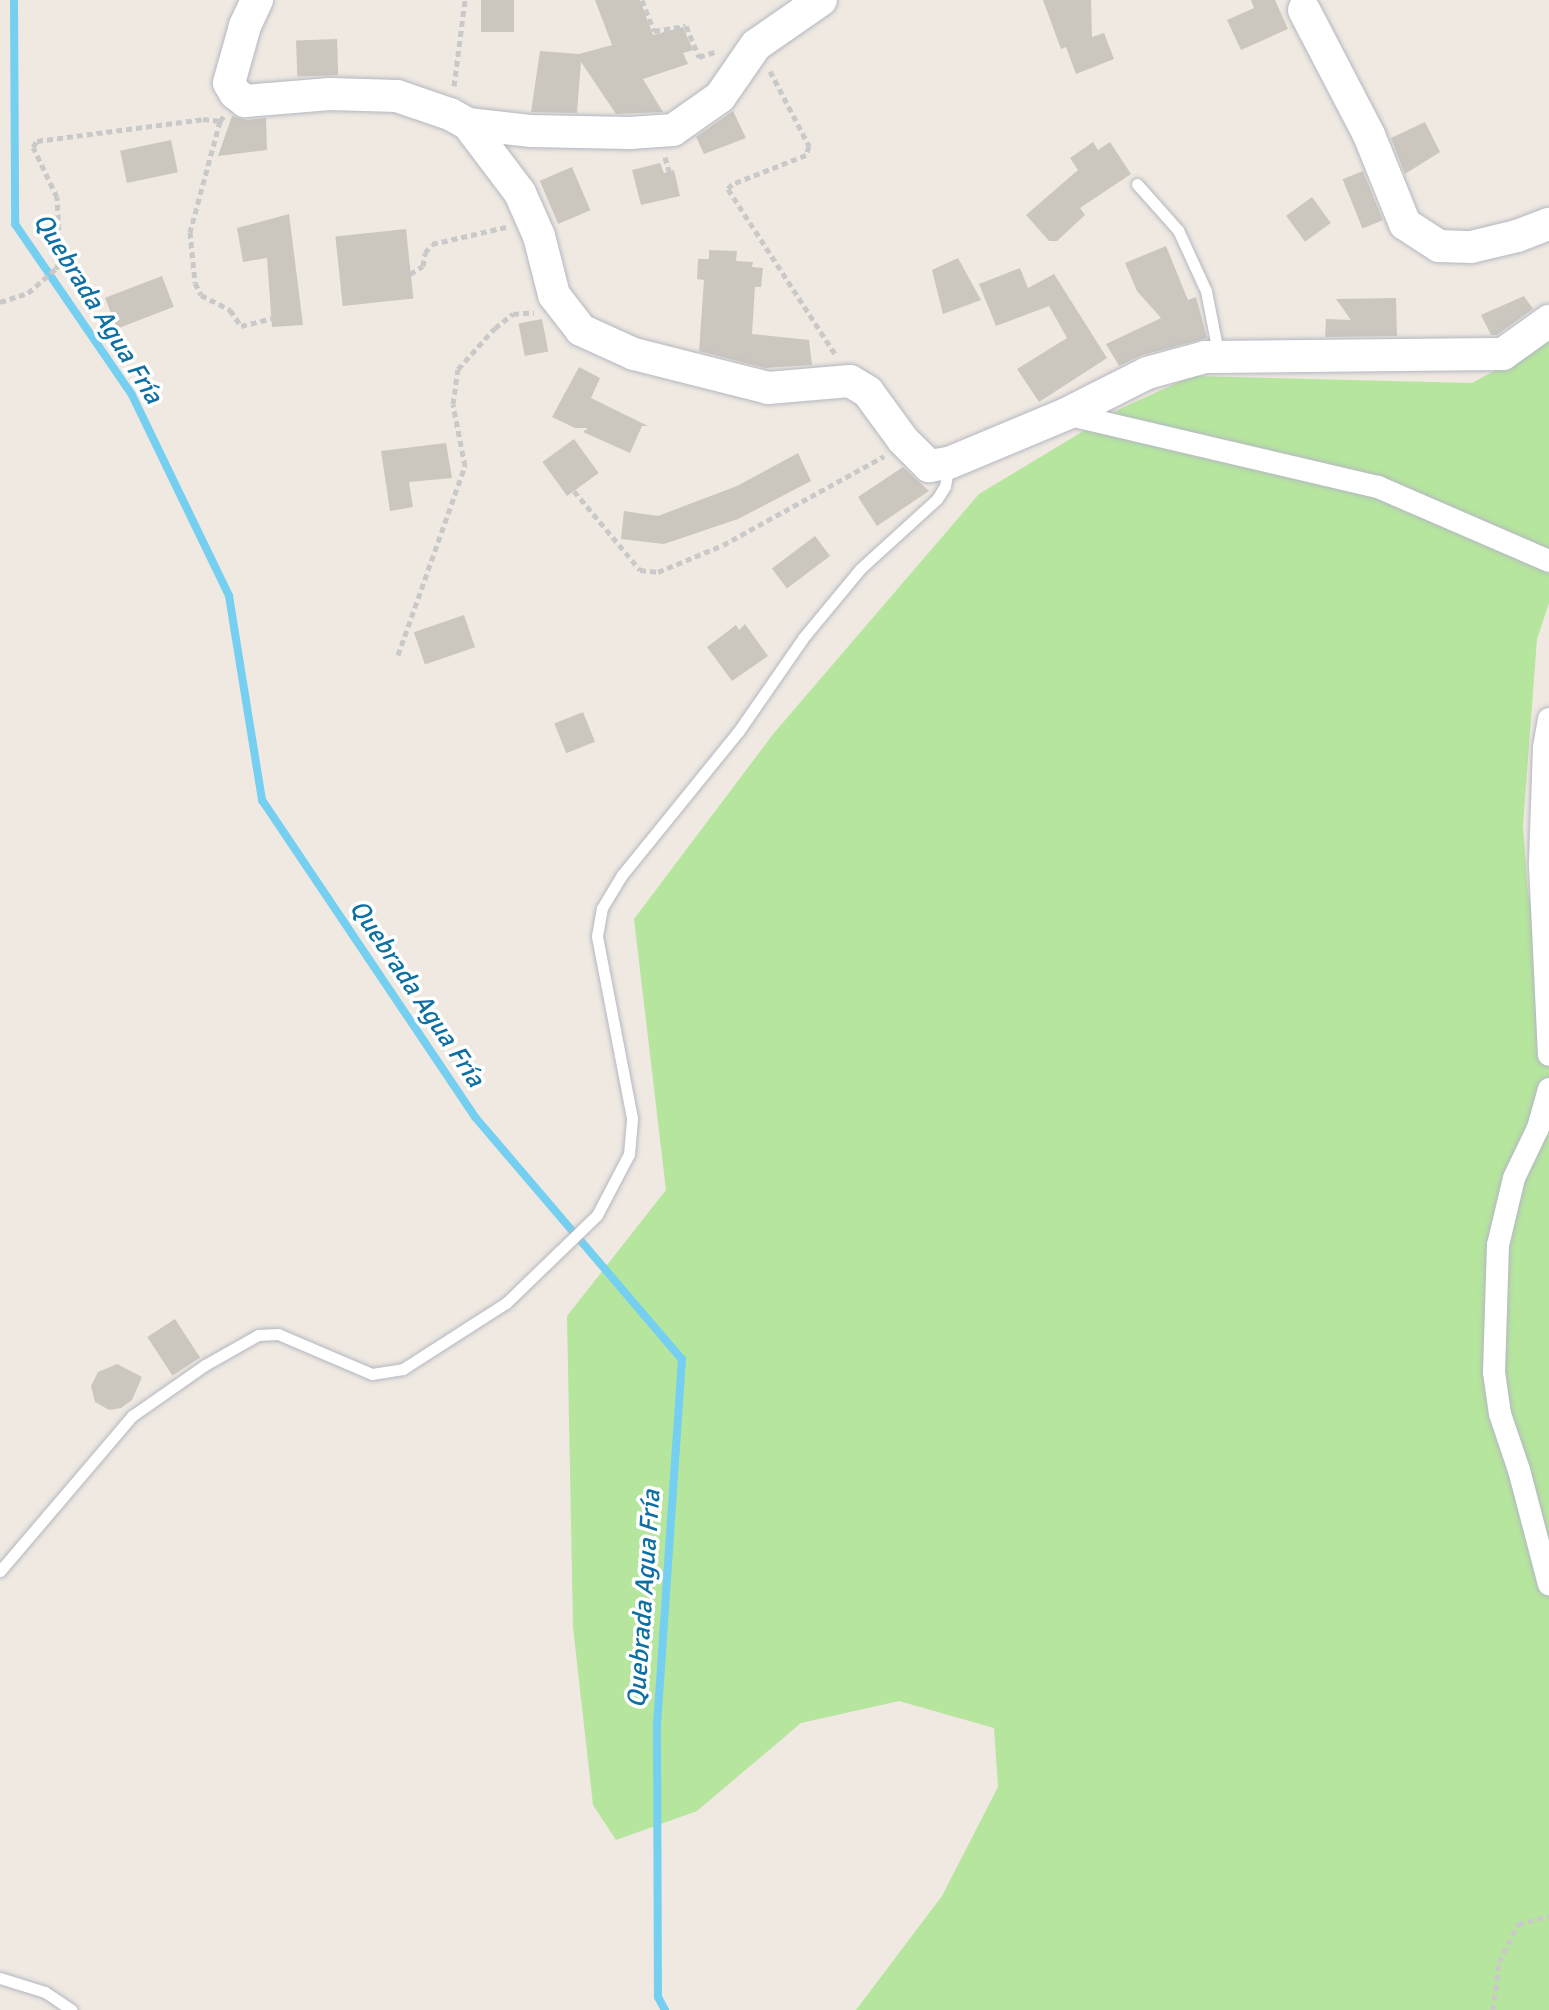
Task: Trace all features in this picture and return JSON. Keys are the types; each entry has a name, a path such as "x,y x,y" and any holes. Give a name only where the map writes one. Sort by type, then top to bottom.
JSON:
{"street":[{"path":"257,0 245,26 229,83 229,108 245,101 330,94 397,96 459,119 530,131 673,130 720,97 756,45 821,0"},
{"path":"1304,10 1369,135 1405,224 1439,246 1471,247 1517,236 1549,224"},
{"path":"459,119 520,193 535,225 554,295 581,330 634,354 768,388 850,381 868,392 903,440 929,466 949,463 1066,414 1147,373 1205,357 1503,354 1549,321"},
{"path":"1066,414 1378,487 1549,561"},
{"path":"1549,719 1544,748 1540,865 1549,1055"},
{"path":"1549,1089 1538,1128 1514,1178 1498,1245 1494,1372 1500,1414 1519,1470 1549,1584"}],"lane":[{"path":"1137,184 1178,230 1206,291 1218,357"},
{"path":"0,1571 132,1416 205,1365 258,1335 278,1334 372,1374 403,1369 506,1303 597,1215 629,1154 632,1118 597,936 602,908 622,875 738,732 803,638 860,569 937,499 945,486 949,463"},
{"path":"0,1978 45,1992 72,2010"}],"path":[{"path":"459,119 465,0"},
{"path":"642,0 654,31 686,26 699,57 730,46 756,45 809,146 806,155 732,184 728,189 850,381"},
{"path":"0,302 28,293 56,269 60,260 57,197 33,147 37,141 203,119 229,108"},
{"path":"229,108 190,232 195,283 201,295 230,310 241,326 272,318"},
{"path":"410,274 423,266 425,253 432,244 500,228 535,225"},
{"path":"398,655 465,466 453,404 458,369 495,328 513,314 565,309"},
{"path":"574,491 640,570 658,572 723,545 876,461 903,440"},
{"path":"1493,2010 1499,1962 1518,1924 1549,1916"}],"green space":[{"path":"1549,341 1549,603 1537,639 1523,826 1528,894 1532,905 1549,916 1549,2010 856,2010 942,1896 998,1787 994,1728 899,1701 801,1723 697,1811 616,1840 593,1805 573,1627 567,1316 666,1190 634,919 774,733 979,494 1120,409 1192,376 1472,383"}],"building":[{"path":"481,0 514,0 514,32 481,32"},
{"path":"595,0 640,0 653,35 683,27 693,50 683,53 688,64 643,79 663,112 616,114 581,62 577,113 531,112 540,51 579,54 612,45"},
{"path":"1043,0 1091,0 1092,37 1104,33 1114,59 1076,74 1066,47 1061,49"},
{"path":"1251,0 1275,0 1288,29 1241,50 1227,20 1254,8"},
{"path":"337,39 338,75 297,76 296,40"},
{"path":"733,111 746,138 704,154 696,137"},
{"path":"232,116 247,120 266,118 267,150 218,156"},
{"path":"1425,122 1440,152 1405,174 1391,138"},
{"path":"171,140 178,172 127,183 120,151"},
{"path":"1093,142 1098,150 1110,142 1131,174 1080,208 1085,215 1057,241 1049,241 1026,215 1078,170 1070,158"},
{"path":"660,163 664,173 674,170 680,196 641,205 632,170"},
{"path":"572,167 590,210 558,224 540,181"},
{"path":"1363,171 1383,220 1362,228 1343,179"},
{"path":"1312,197 1331,223 1305,242 1286,216"},
{"path":"289,214 303,325 272,327 267,258 243,262 237,228"},
{"path":"406,229 413,299 343,306 335,236"},
{"path":"1166,246 1188,300 1196,297 1207,338 1142,355 1119,366 1106,344 1161,318 1137,291 1125,263"},
{"path":"709,250 737,251 736,261 753,262 752,267 763,268 761,287 755,287 752,334 809,340 812,365 765,368 699,351 704,280 697,279 698,259 709,259"},
{"path":"958,258 981,300 943,314 932,270"},
{"path":"1020,268 1028,288 1054,274 1107,358 1039,402 1017,369 1067,338 1049,306 996,326 979,284"},
{"path":"162,276 174,307 117,329 105,298"},
{"path":"1524,296 1533,309 1497,335 1491,335 1481,315"},
{"path":"1396,298 1397,336 1325,337 1326,319 1351,320 1336,299"},
{"path":"542,319 548,351 525,356 518,324"},
{"path":"579,367 600,378 591,398 648,426 642,426 630,453 583,432 588,428 575,428 552,417"},
{"path":"574,439 599,473 567,496 542,462"},
{"path":"446,443 452,478 409,482 413,507 390,511 381,451"},
{"path":"798,453 811,481 738,519 664,544 621,539 624,511 658,516 737,486"},
{"path":"903,467 929,491 877,526 858,497"},
{"path":"815,536 830,556 787,588 772,568"},
{"path":"464,615 475,647 425,664 414,632"},
{"path":"745,624 768,656 732,681 707,647 736,625 739,630"},
{"path":"583,712 595,742 566,753 554,724"},
{"path":"175,1319 200,1358 172,1376 147,1337"},
{"path":"117,1364 142,1377 132,1400 121,1408 109,1410 95,1402 91,1386 98,1372"}],"waterway":[{"name":"Quebrada Agua Fría","path":"14,0 15,224 132,395 229,596 262,800 475,1117 682,1359 657,1722 658,1997 665,2010"}]}
